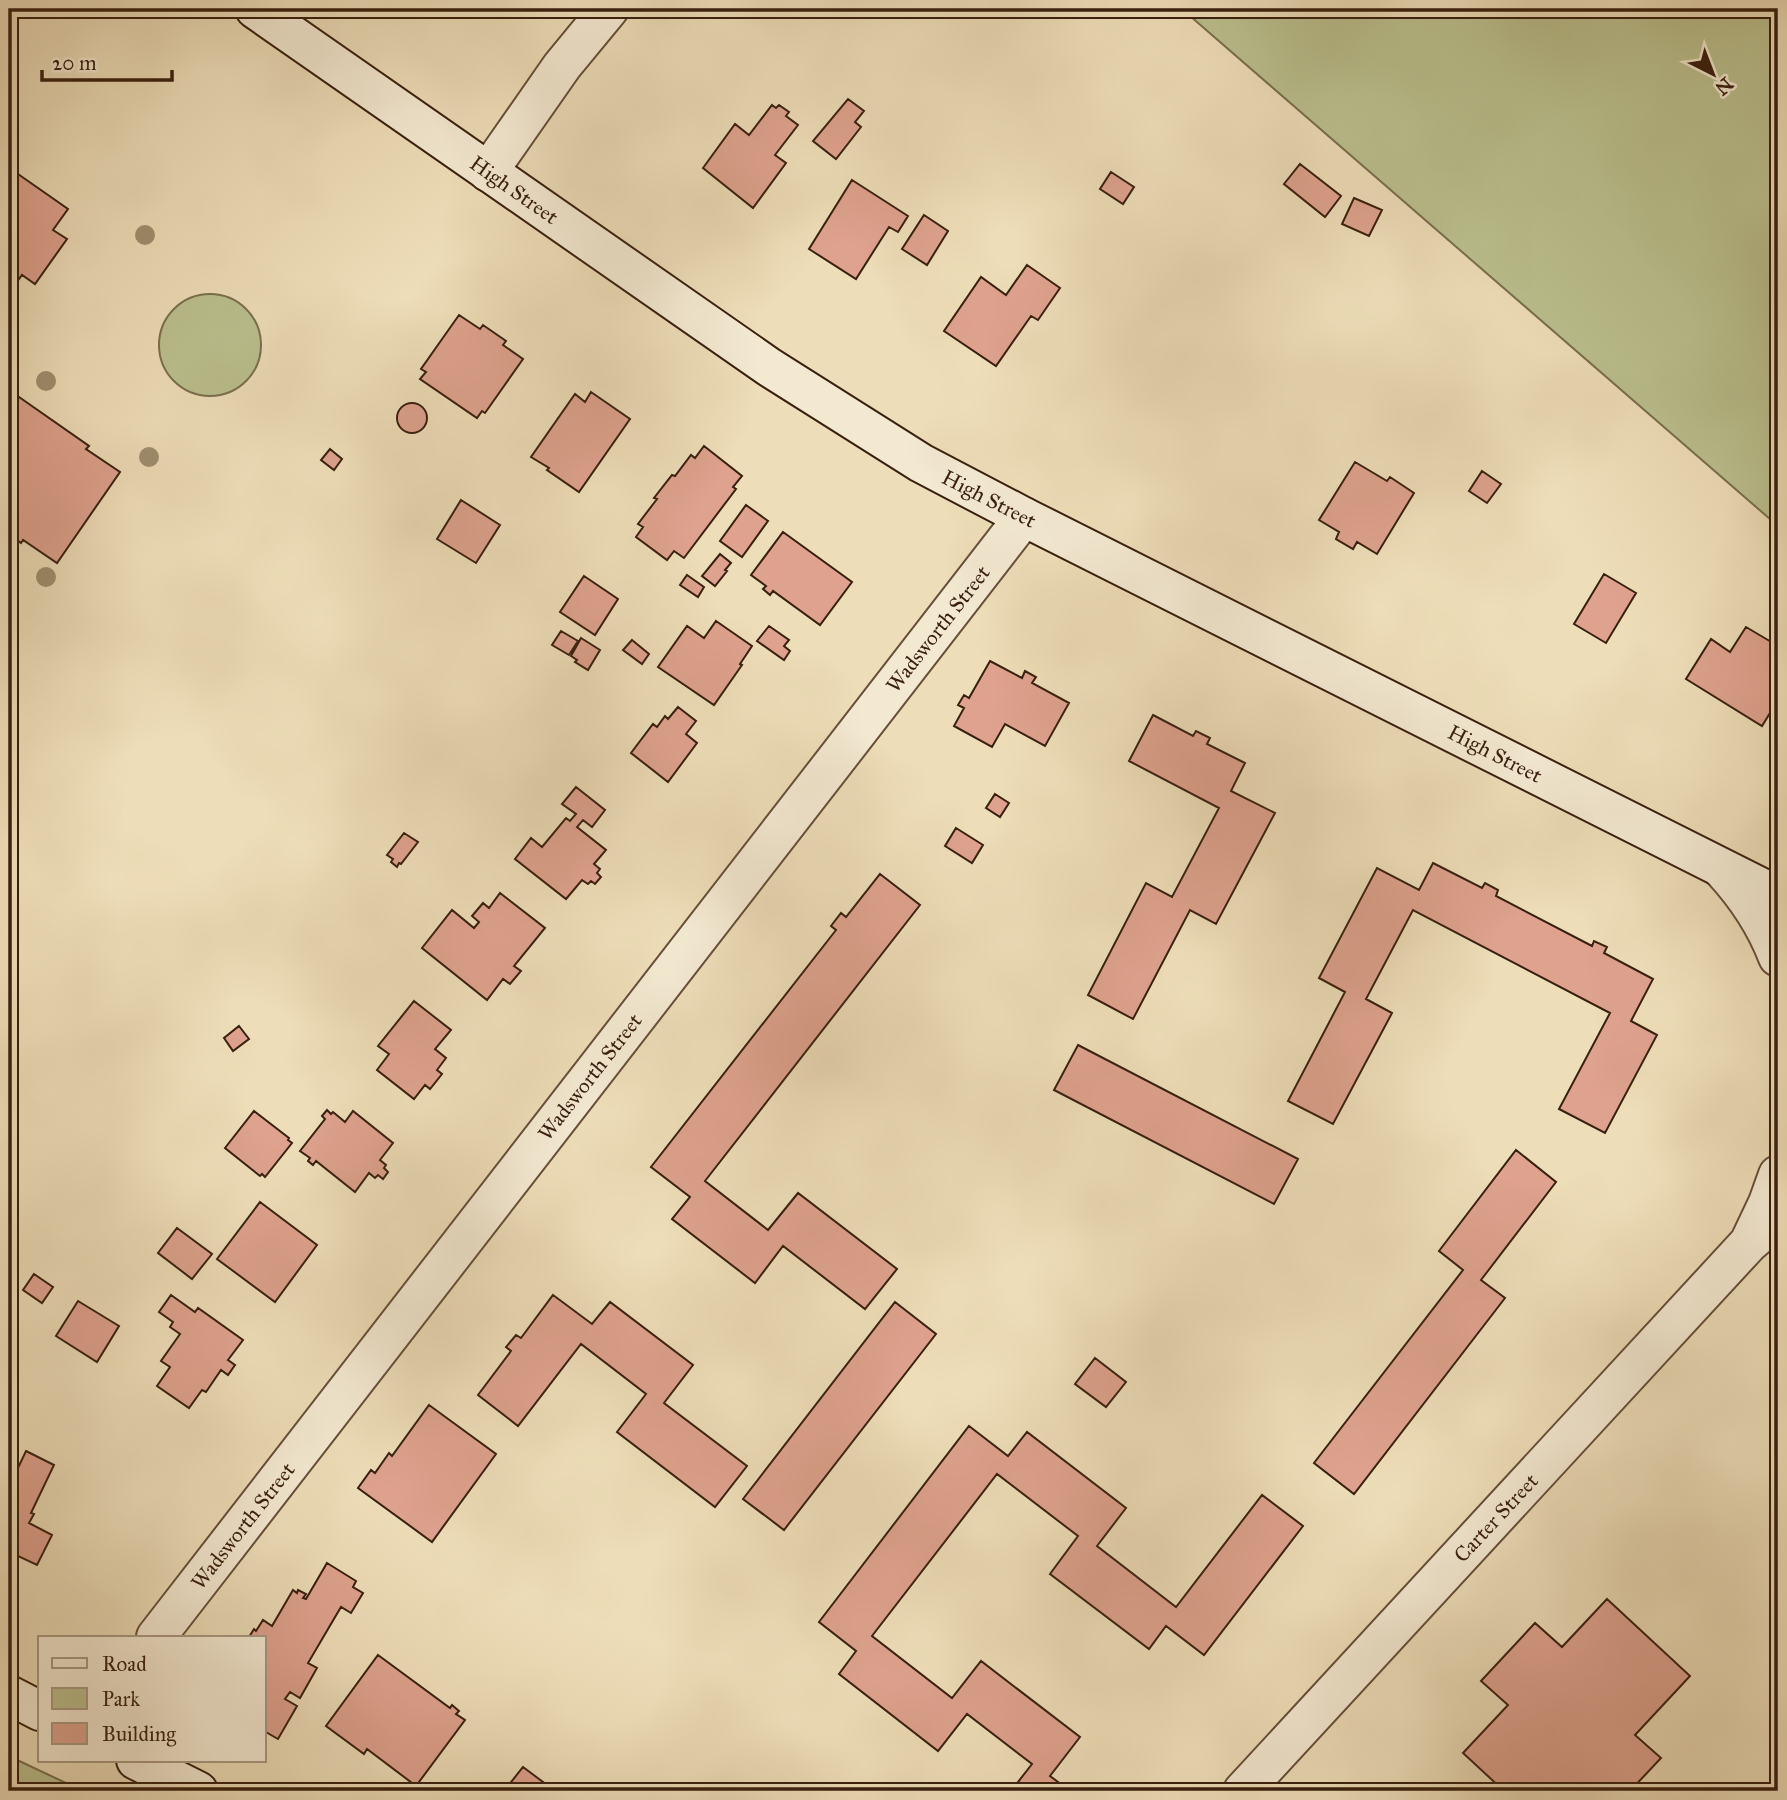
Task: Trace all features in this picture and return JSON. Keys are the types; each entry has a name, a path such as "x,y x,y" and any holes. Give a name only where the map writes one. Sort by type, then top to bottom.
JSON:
{"street":[{"name":"High Street","path":"255,9 729,341 931,468 1778,896"},
{"path":"488,172 562,66 610,9"},
{"name":"Wadsworth Street","path":"157,1636 1024,517"},
{"path":"1723,869 1756,910 1772,939 1778,957"},
{"name":"Carter Street","path":"1748,1244 1778,1175"},
{"name":"Carter Street","path":"1243,1791 1748,1244 1778,1218"},
{"path":"9,1695 38,1710"},
{"path":"140,1762 198,1791"}],"green space":[{"path":"1182,9 1778,9 1778,526"},
{"path":"210,294 229,298 246,309 257,326 261,345 257,364 246,381 229,392 210,396 191,392 174,381 163,364 159,345 163,326 174,309 191,298"},
{"path":"15,1759 83,1791 9,1791 9,1773"}],"building":[{"path":"848,99 864,111 855,122 861,127 836,159 813,141"},
{"path":"772,105 776,108 779,105 789,112 786,116 798,125 775,155 786,163 753,208 703,168 735,124 749,135"},
{"path":"1300,164 1341,196 1325,217 1284,184"},
{"path":"1111,172 1134,187 1123,204 1100,189"},
{"path":"18,174 68,209 53,230 67,239 35,284 22,275 9,293 9,188"},
{"path":"852,180 908,216 898,232 889,227 856,279 809,249"},
{"path":"1354,198 1382,210 1369,236 1342,224"},
{"path":"924,215 948,231 927,265 902,249"},
{"path":"1027,265 1060,288 1038,320 1031,316 996,366 944,331 981,277 1006,295"},
{"path":"459,315 480,329 483,325 506,341 503,345 523,359 485,413 482,411 477,418 420,379 426,372 421,369"},
{"path":"9,390 89,446 86,449 120,472 57,563 23,540 21,543 9,534"},
{"path":"591,392 630,419 579,492 531,457 575,394 585,402"},
{"path":"412,403 423,407 427,418 423,429 412,433 401,429 397,418 401,407"},
{"path":"704,446 742,476 733,487 736,489 684,558 674,551 667,560 636,537 643,527 638,524 672,475 675,476 691,455 695,458"},
{"path":"330,449 342,459 334,470 321,460"},
{"path":"1355,462 1387,481 1390,477 1414,493 1377,554 1357,542 1353,549 1336,539 1339,532 1319,520"},
{"path":"1482,471 1501,484 1487,503 1469,491"},
{"path":"461,500 500,525 476,563 437,539"},
{"path":"746,505 768,521 742,557 720,541"},
{"path":"783,532 852,582 820,625 773,591 770,595 763,589 766,586 751,575"},
{"path":"720,554 731,563 715,586 702,576"},
{"path":"1604,574 1636,593 1606,643 1574,624"},
{"path":"687,575 704,587 698,597 680,585"},
{"path":"584,576 618,599 595,635 560,612"},
{"path":"716,621 752,646 714,705 658,667 687,626 704,638"},
{"path":"769,626 789,640 784,646 790,651 784,660 757,641"},
{"path":"1746,627 1773,643 1778,635 1778,700 1762,726 1686,679 1711,639 1730,652"},
{"path":"561,631 578,641 569,655 552,645"},
{"path":"581,638 600,650 588,670 571,656"},
{"path":"632,640 649,654 642,664 623,650"},
{"path":"990,661 1022,678 1025,671 1036,677 1032,683 1069,703 1045,746 1005,724 992,747 954,726 964,708 958,705 964,695 969,698"},
{"path":"678,707 696,721 686,734 697,743 668,782 631,753 653,724 657,727 665,716 668,719"},
{"path":"1153,715 1193,736 1196,731 1210,738 1207,744 1245,763 1231,791 1275,813 1216,924 1190,910 1133,1019 1088,995 1146,883 1172,897 1219,808 1129,761"},
{"path":"576,787 605,810 592,827 583,820 577,827 606,850 594,864 600,869 597,873 601,877 595,884 582,880 566,899 515,859 531,838 542,847 566,818 570,821 576,814 562,804"},
{"path":"995,794 1009,803 1000,817 986,808"},
{"path":"956,828 983,845 972,863 945,846"},
{"path":"404,833 418,842 397,867 387,855"},
{"path":"1433,863 1482,888 1485,883 1498,890 1496,896 1592,946 1594,941 1607,947 1604,953 1653,979 1631,1021 1657,1035 1605,1133 1559,1109 1610,1013 1413,910 1366,999 1392,1013 1333,1124 1288,1101 1345,992 1319,978 1377,868 1419,890"},
{"path":"880,874 920,905 705,1181 768,1230 798,1193 897,1269 865,1309 783,1246 755,1283 672,1219 690,1197 651,1167 836,930 831,926 841,913 846,917"},
{"path":"500,893 545,928 514,966 521,971 510,984 503,979 487,1000 422,948 452,910 474,928 479,922 472,916 483,903 489,908"},
{"path":"414,1001 451,1030 435,1049 446,1058 437,1070 442,1074 430,1089 425,1085 414,1099 377,1070 389,1054 378,1046"},
{"path":"239,1026 249,1039 233,1051 224,1038"},
{"path":"1078,1045 1298,1159 1274,1204 1054,1090"},
{"path":"327,1110 345,1122 353,1111 393,1143 380,1160 386,1165 384,1168 388,1172 383,1179 378,1175 375,1178 369,1173 355,1192 316,1161 313,1165 308,1161 310,1158 300,1151 325,1119 322,1116"},
{"path":"254,1111 292,1143 265,1177 262,1174 260,1176 225,1148"},
{"path":"1516,1150 1556,1182 1481,1280 1505,1298 1354,1494 1314,1463 1463,1270 1439,1251"},
{"path":"260,1202 317,1245 275,1302 217,1259"},
{"path":"177,1228 212,1254 192,1279 158,1253"},
{"path":"34,1274 53,1287 42,1303 23,1290"},
{"path":"171,1295 195,1312 198,1308 243,1340 228,1360 235,1365 228,1375 221,1370 206,1392 202,1390 189,1408 157,1386 170,1367 161,1361 180,1334 170,1327 173,1322 159,1312"},
{"path":"553,1295 592,1324 610,1302 693,1365 664,1403 747,1466 715,1507 617,1432 646,1394 581,1344 518,1426 478,1395 511,1351 506,1347 516,1335 521,1338"},
{"path":"78,1301 119,1326 97,1362 56,1336"},
{"path":"895,1302 936,1334 784,1530 743,1499"},
{"path":"1095,1358 1126,1382 1106,1407 1075,1384"},
{"path":"429,1405 496,1454 432,1542 358,1488 371,1470 375,1473 389,1453 392,1456"},
{"path":"969,1426 1008,1456 1027,1432 1126,1508 1097,1546 1176,1607 1262,1495 1303,1526 1204,1655 1166,1626 1149,1649 1050,1574 1078,1536 997,1474 872,1636 952,1698 981,1661 1080,1737 1050,1776 1070,1791 1011,1791 1032,1764 967,1714 938,1751 839,1674 856,1651 819,1622"},
{"path":"26,1451 54,1465 31,1513 34,1514 29,1523 52,1535 37,1565 14,1554 9,1566 9,1469 10,1467 17,1470"},
{"path":"327,1563 356,1581 353,1587 363,1593 351,1613 341,1607 308,1663 317,1668 300,1698 290,1692 285,1699 297,1706 278,1739 266,1732 266,1636 250,1636 263,1620 272,1626 293,1590 306,1594 303,1598 306,1599"},
{"path":"1607,1599 1690,1676 1635,1735 1661,1758 1630,1791 1504,1791 1463,1753 1508,1705 1481,1681 1535,1623 1562,1647"},
{"path":"378,1655 450,1708 452,1705 459,1711 456,1714 465,1720 416,1786 367,1749 364,1754 326,1726"},
{"path":"523,1767 555,1791 504,1791"}]}
